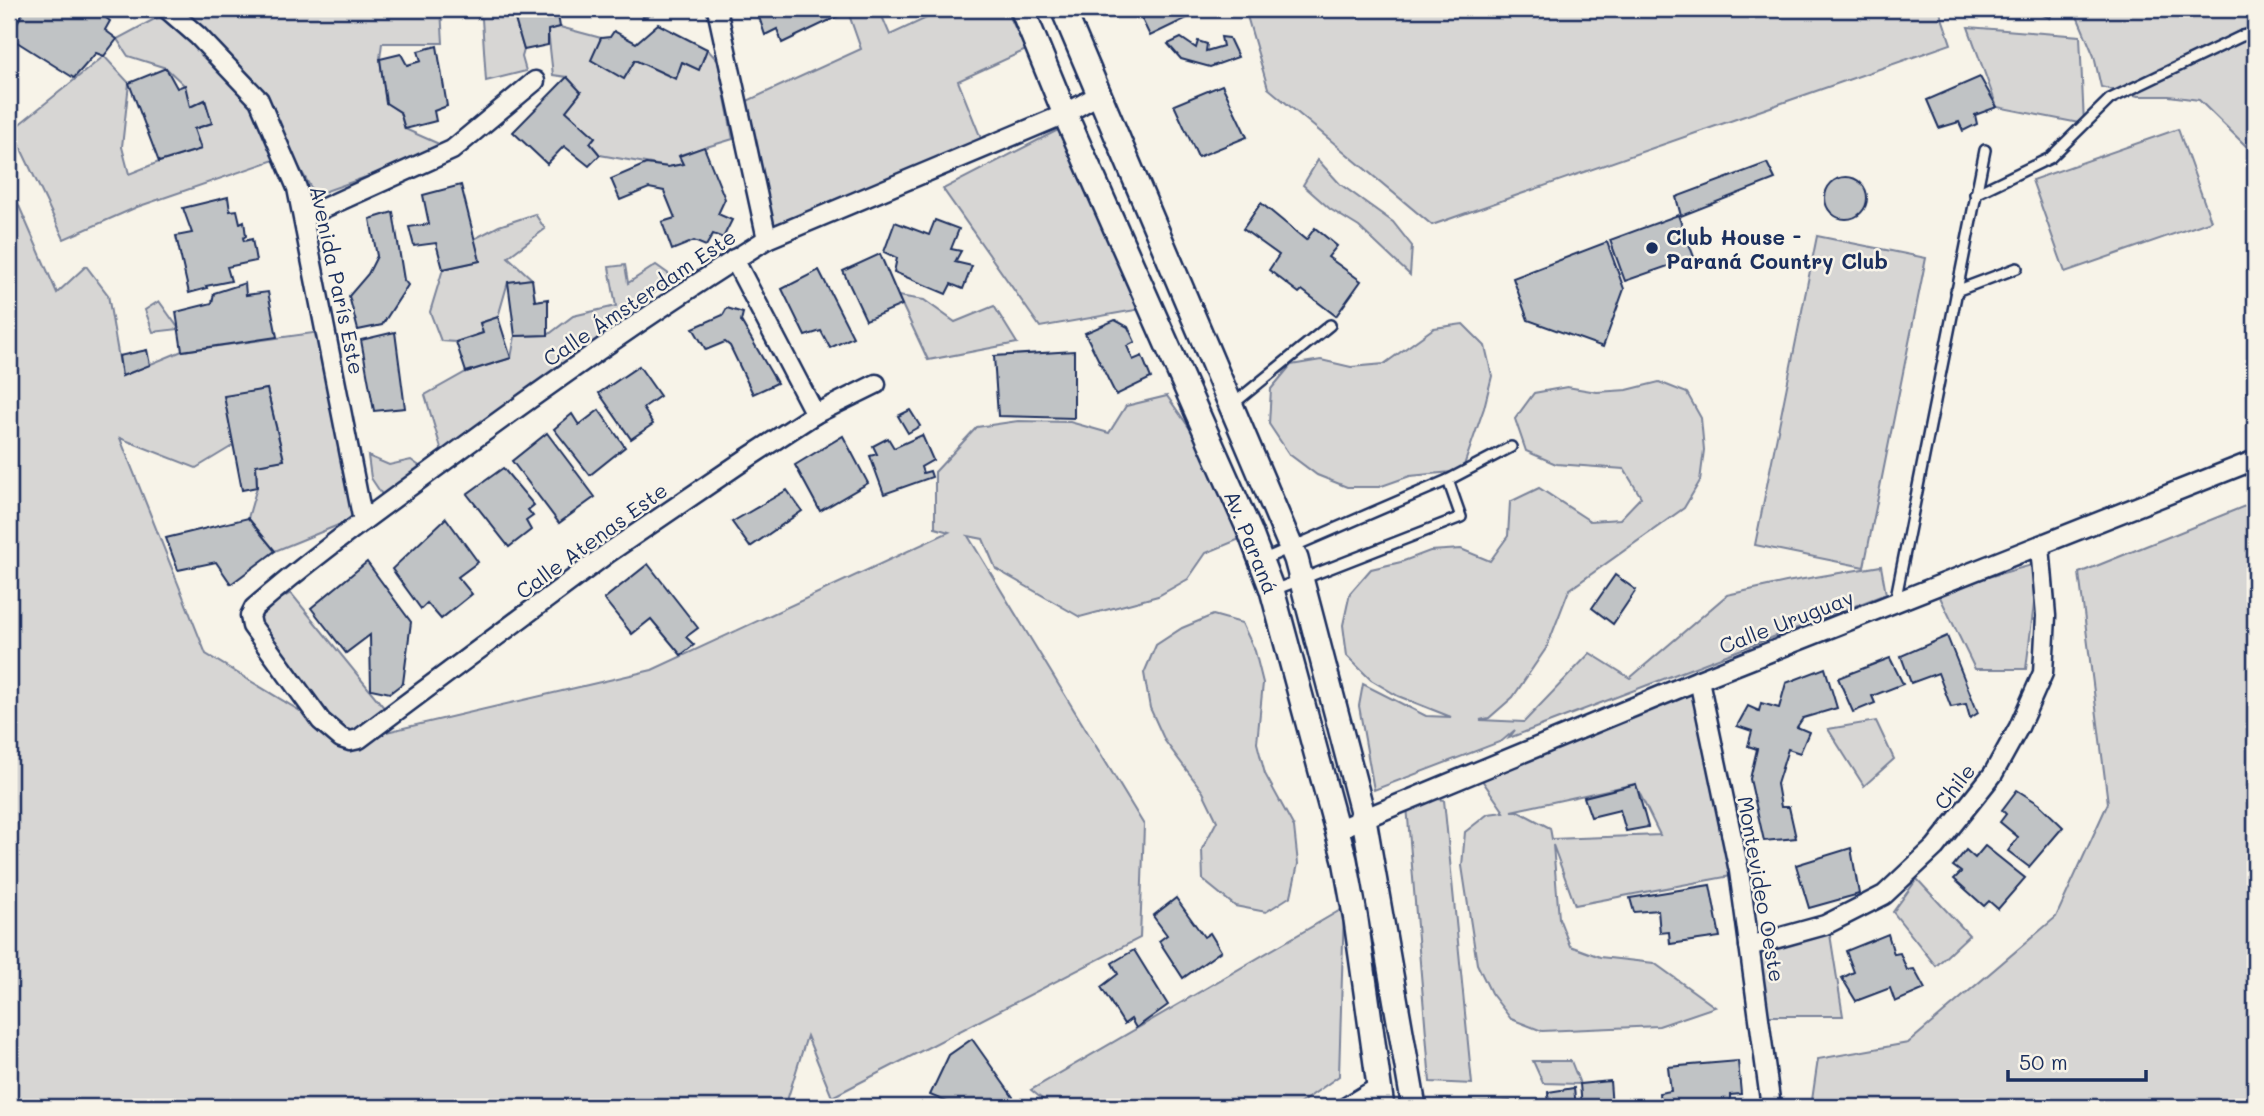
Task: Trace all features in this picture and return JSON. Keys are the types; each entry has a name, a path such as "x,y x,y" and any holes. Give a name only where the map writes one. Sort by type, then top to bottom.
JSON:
{"street":[{"path":"717,9 767,239"},
{"name":"Av. Paraná","path":"1022,9 1065,114 1262,560 1272,590 1345,860 1356,920 1380,1097"},
{"name":"Av. Paraná","path":"1063,9 1232,405 1303,580 1364,819 1414,1107"},
{"name":"Avenida París Este","path":"179,13 260,100 297,188 363,521"},
{"path":"304,217 452,150 535,80"},
{"name":"Calle Ámsterdam Este","path":"250,616 254,608 267,597 363,521 505,416 668,301 734,259 767,239 1065,114 1100,94"},
{"path":"734,259 814,414"},
{"name":"Calle Atenas Este","path":"250,616 252,626 321,721 341,738 350,741 359,739 608,554 814,414 876,384"},
{"name":"Calle Uruguay","path":"1336,830 1699,680 2255,460"},
{"name":"Chile","path":"1749,946 1825,925 1884,895 1935,847 1993,774 2019,727 2043,673 2046,617 2040,546"},
{"name":"Montevideo Oeste","path":"1699,680 1739,871 1771,1107"},
{"path":"1346,1107 1380,1097"}],"lane":[{"path":"1975,194 2050,158 2110,99 2242,36 2255,33"},
{"path":"1895,603 1984,150"},
{"path":"1956,291 2017,268"},
{"path":"1232,405 1330,325"},
{"path":"1262,560 1448,480 1511,447"},
{"path":"1272,590 1461,517 1448,480"}],"shaded area":[{"path":"193,9 441,9 443,43 382,43 380,59 386,103 400,112 405,129 448,148 315,195 261,100 181,21"},
{"path":"464,9 512,9 524,50 522,57 526,71 486,81 482,19"},
{"path":"847,9 879,9 890,35 946,9 1006,9 1026,50 958,81 984,146 765,228 747,101 861,49"},
{"path":"1245,9 1939,9 1951,44 1432,225 1268,88"},
{"path":"2074,9 2255,9 2255,148 2246,146 2199,100 2138,96 2101,87 2094,56"},
{"path":"162,15 259,99 283,157 137,207 64,239 12,130 104,56 129,83 122,147 129,174 201,149 194,129 212,123 205,100 190,107 184,85 166,68 128,56 117,39"},
{"path":"560,27 601,38 592,60 624,79 635,60 675,79 682,62 699,70 707,49 718,61 733,139 680,155 683,164 668,167 600,155 590,143 595,137 566,111 581,92 567,77 553,75 548,30"},
{"path":"1968,27 2080,36 2084,124 1997,107"},
{"path":"1062,128 1141,309 1040,327 943,189"},
{"path":"2178,129 2211,221 2065,272 2032,180"},
{"path":"1318,160 1340,184 1393,222 1412,246 1410,275 1359,227 1330,209 1303,185"},
{"path":"9,183 57,293 86,266 108,295 122,376 182,351 320,332 333,365 353,519 275,551 248,518 257,487 256,465 284,460 267,389 225,397 234,445 196,468 120,438 206,654 348,740 251,616 291,593 390,715 352,740 652,670 949,532 935,528 935,472 977,427 1018,421 1070,422 1109,433 1126,406 1167,396 1214,463 1247,536 1206,553 1188,579 1158,596 1080,617 996,569 983,539 968,536 1144,825 1140,938 832,1097 807,1036 785,1107 9,1107"},
{"path":"535,214 545,229 508,257 532,279 508,282 498,317 480,323 483,333 456,342 441,341 430,312 443,269 480,261 474,239 499,226"},
{"path":"1817,236 1926,258 1864,567 1755,545"},
{"path":"625,265 628,283 656,265 673,277 588,348 443,455 425,395 466,372 511,358 515,336 548,335 573,316 616,306 609,267"},
{"path":"898,296 924,300 955,322 994,306 1017,343 928,360"},
{"path":"159,301 179,329 153,332 145,310"},
{"path":"1463,324 1485,346 1492,376 1462,471 1410,476 1379,487 1347,487 1317,475 1289,454 1269,424 1271,389 1291,365 1321,360 1351,367 1384,364 1434,328"},
{"path":"1659,382 1687,393 1701,418 1704,450 1700,481 1684,508 1569,590 1547,647 1513,697 1489,718 1480,720 1524,722 1590,653 1630,678 1727,595 1881,566 1886,594 1509,738 1515,730 1502,741 1374,790 1359,706 1363,684 1426,716 1451,717 1398,696 1371,680 1347,656 1343,625 1350,593 1371,569 1430,551 1461,549 1490,561 1508,536 1510,502 1539,488 1590,521 1620,519 1641,497 1624,469 1556,464 1526,451 1515,419 1534,393 1567,387 1597,392 1627,390"},
{"path":"368,456 389,465 411,460 428,472 387,502 371,478"},
{"path":"2255,502 2255,1107 1811,1107 1818,1059 1908,1043 2056,917 2108,803 2079,573"},
{"path":"2039,563 2026,669 1975,669 1937,591"},
{"path":"1213,615 1242,623 1255,651 1263,683 1257,743 1265,774 1294,827 1298,864 1291,896 1266,912 1235,906 1203,880 1202,849 1217,821 1203,792 1165,741 1150,708 1144,673 1156,645 1182,628"},
{"path":"1696,684 1736,875 1575,905 1553,845 1559,918 1570,946 1600,957 1654,963 1715,1007 1659,1026 1542,1031 1511,1019 1491,993 1477,964 1462,866 1465,832 1488,814 1504,812 1475,770","holes":["1635,784 1660,835 1552,839 1550,828 1518,811 1511,811"]},
{"path":"1876,721 1894,759 1864,786 1828,729"},
{"path":"1406,794 1444,800 1472,1084 1430,1082"},
{"path":"1917,879 1969,935 1936,966 1893,912"},
{"path":"1344,908 1339,1076 1295,1107 1052,1107 1031,1090"},
{"path":"1829,928 1843,1016 1763,1016 1753,950"},
{"path":"1533,1061 1571,1061 1580,1084 1543,1083"}],"building":[{"path":"25,9 102,9 100,13 110,21 105,30 117,39 104,56 96,53 74,78 9,37"},
{"path":"512,9 557,9 560,27 548,30 548,45 524,50"},
{"path":"641,9 668,9 643,17"},
{"path":"768,9 849,11 782,43 777,29 765,35 759,17 770,14"},
{"path":"1137,9 1184,9 1189,17 1150,36"},
{"path":"2029,9 2054,9 2050,18"},
{"path":"658,24 707,49 699,70 682,62 676,79 635,60 624,79 591,60 601,38 610,37 614,31 636,43"},
{"path":"1221,37 1229,38 1238,57 1210,67 1181,59 1168,44 1181,38 1196,48 1198,41 1207,44 1206,51 1223,46"},
{"path":"437,46 447,106 434,111 436,121 405,129 400,112 386,103 380,59 401,54 407,65 421,61 418,51"},
{"path":"166,68 177,88 185,85 190,107 205,100 212,123 194,129 201,149 159,162 129,83"},
{"path":"567,77 581,92 566,111 595,137 590,143 600,155 589,166 564,146 547,164 513,132"},
{"path":"1980,77 1997,107 1975,115 1977,124 1963,131 1959,122 1939,128 1927,100"},
{"path":"1222,85 1247,137 1198,157 1174,105"},
{"path":"704,147 725,199 718,214 732,220 723,238 713,234 706,246 694,241 672,250 662,222 675,218 664,191 649,188 620,200 611,179 646,164 668,167 683,164 679,156"},
{"path":"1767,163 1775,179 1681,216 1676,197"},
{"path":"1846,177 1861,183 1867,198 1861,213 1846,219 1831,213 1825,198 1831,183"},
{"path":"461,185 480,261 443,269 436,243 414,246 409,227 429,224 423,195"},
{"path":"228,197 230,211 237,210 240,223 244,221 244,241 252,239 256,261 227,267 231,281 189,293 176,236 192,233 183,208"},
{"path":"1261,203 1306,240 1315,228 1337,246 1328,257 1361,281 1336,316 1302,290 1299,293 1269,270 1279,255 1243,229"},
{"path":"393,212 404,280 408,285 382,325 358,330 349,296 368,274 377,256 370,219"},
{"name":"Club House - Paraná Country Club","path":"1678,215 1694,257 1625,281 1610,240"},
{"path":"935,220 959,229 951,249 961,251 955,262 972,266 963,289 951,284 946,294 894,272 897,258 884,252 895,222 929,235"},
{"path":"1607,242 1624,289 1603,347 1528,320 1513,278"},
{"path":"880,254 902,305 866,320 843,271"},
{"path":"819,270 853,337 830,348 821,331 805,336 782,289"},
{"path":"532,279 535,301 548,299 548,335 515,336 508,282"},
{"path":"245,283 246,295 268,292 277,337 182,351 176,312 212,303 214,293"},
{"path":"727,308 743,313 741,321 777,383 753,394 730,346 725,342 706,350 693,328 723,315"},
{"path":"498,317 511,358 466,372 456,342 483,333 480,323"},
{"path":"1115,320 1128,327 1135,342 1127,346 1133,360 1142,356 1151,378 1116,395 1085,333"},
{"path":"395,332 405,408 374,411 361,340"},
{"path":"147,350 150,365 122,376 119,356"},
{"path":"1074,351 1074,418 998,416 994,356"},
{"path":"639,366 660,396 643,408 653,424 631,439 599,393"},
{"path":"267,389 284,460 256,465 257,487 242,490 224,396"},
{"path":"599,410 625,447 590,475 554,429 572,414 579,425"},
{"path":"910,410 920,426 908,433 898,416"},
{"path":"547,433 595,497 559,523 512,461"},
{"path":"922,435 933,460 921,467 923,473 930,471 932,477 884,494 870,456 877,454 873,446 888,438 894,448"},
{"path":"843,436 868,483 820,511 795,465"},
{"path":"503,468 534,505 528,510 533,516 526,521 531,530 509,547 467,494"},
{"path":"787,490 802,511 750,547 732,522"},
{"path":"248,518 275,551 231,584 216,562 178,570 166,538"},
{"path":"446,518 478,562 458,577 472,594 441,619 427,603 421,609 392,569"},
{"path":"367,562 411,622 403,683 390,693 371,689 370,635 346,653 311,608"},
{"path":"648,564 698,628 686,637 694,645 681,655 651,619 632,634 604,599"},
{"path":"1615,575 1636,590 1613,624 1592,608"},
{"path":"1947,636 1978,713 1970,718 1966,704 1951,707 1938,673 1911,683 1901,656"},
{"path":"1890,658 1903,684 1872,696 1875,703 1853,712 1838,678"},
{"path":"1825,668 1837,708 1803,718 1797,727 1809,732 1800,753 1788,749 1777,784 1781,807 1789,807 1796,838 1764,841 1750,779 1757,749 1748,746 1752,731 1737,726 1748,706 1759,711 1761,703 1779,708 1786,683"},
{"path":"1636,784 1648,827 1626,831 1620,810 1591,817 1584,797"},
{"path":"2017,790 2039,804 2063,827 2029,867 2008,851 2018,837 2000,822 2006,814 2002,810"},
{"path":"1985,846 2025,878 1998,909 1989,901 1984,906 1954,879 1961,872 1953,866 1966,850 1975,858"},
{"path":"1851,848 1859,894 1809,908 1796,865"},
{"path":"1710,885 1720,937 1670,944 1669,932 1660,933 1658,910 1634,912 1630,898"},
{"path":"1176,898 1204,937 1210,933 1221,951 1183,978 1159,941 1167,935 1153,916"},
{"path":"1888,934 1894,954 1900,953 1907,970 1914,969 1925,989 1895,1002 1890,988 1856,1001 1842,978 1854,972 1846,951"},
{"path":"1134,950 1168,1005 1136,1028 1131,1019 1124,1024 1101,987 1118,974 1112,963"},
{"path":"972,1039 1020,1107 959,1107 930,1095 949,1055"},
{"path":"1738,1061 1741,1094 1730,1095 1730,1107 1660,1107 1659,1093 1671,1091 1668,1067"},
{"path":"1610,1081 1612,1107 1582,1107 1580,1084"},
{"path":"1574,1088 1576,1107 1549,1107 1548,1092"},
{"path":"1510,1101 1511,1107 1473,1107 1472,1103"}],"place":[{"name":"Club House - Paraná Country Club","path":"1652,248"}]}
